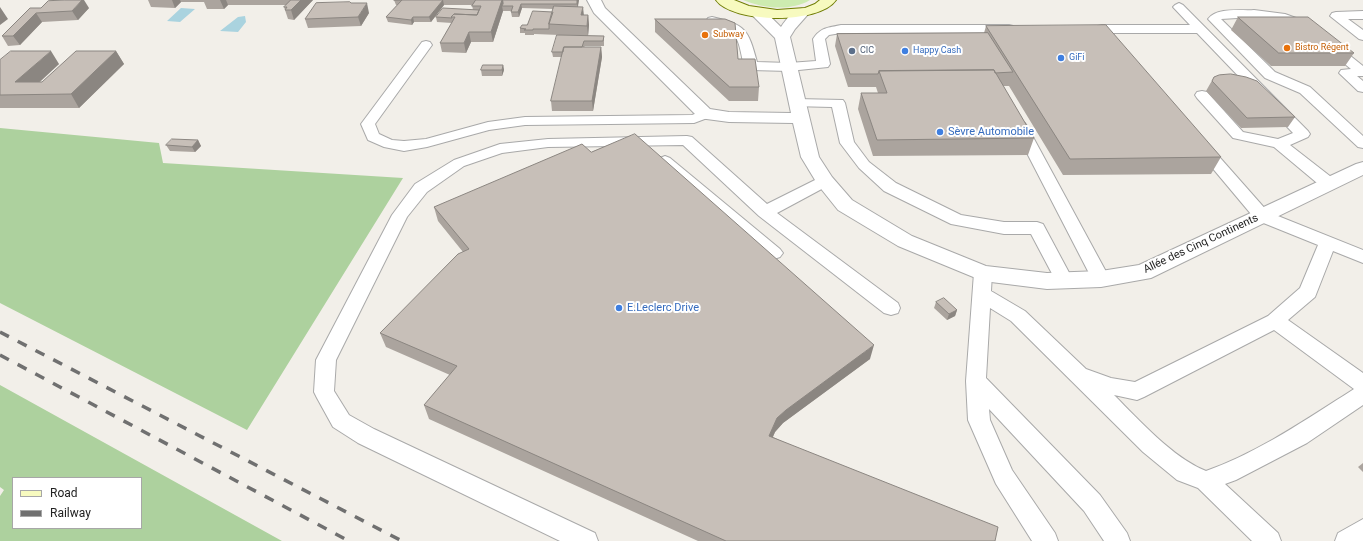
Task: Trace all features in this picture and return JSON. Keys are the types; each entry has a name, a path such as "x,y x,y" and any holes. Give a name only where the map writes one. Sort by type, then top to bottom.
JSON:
{"main road":[{"path":"724,0 740,8 772,14 803,12 812,10 832,1"}],"street":[{"path":"594,0 599,10 705,114 729,117 798,110"},
{"path":"756,12 782,37 789,26 803,12"},
{"name":"Allée des Cinq Continents","path":"782,37 810,157 825,181 845,205 905,240 983,274 1047,281 1101,279 1143,272 1363,168"}],"lane":[{"path":"1179,7 1303,134 1279,144"},
{"path":"1363,72 1307,27 1296,21 1273,14 1221,14 1214,19 1270,75 1305,90 1363,144"},
{"path":"1363,15 1336,16 1363,36"},
{"path":"700,20 731,25 737,29 743,35 751,66 789,67 823,64 819,39 825,32 841,29 1025,29"},
{"path":"1087,29 1200,29"},
{"path":"1102,29 1113,41"},
{"path":"426,46 368,124 373,137 389,144 404,146 427,143 488,126 525,121 694,119 705,114"},
{"path":"1363,72 1346,73 1363,88"},
{"path":"1202,95 1238,135 1279,144 1329,184"},
{"path":"798,110 838,103 847,144 864,165 890,187 957,220 1004,228 1037,228 1064,280"},
{"path":"1012,113 1101,279"},
{"path":"1195,139 1241,194 1262,216 1363,257"},
{"path":"586,541 366,436 340,422 324,392 326,360 400,215 422,188 459,163 500,149 548,143 687,140 765,212 891,308"},
{"path":"642,141 774,253"},
{"path":"765,212 825,181"},
{"path":"1077,373 1109,386 1137,391 1275,321 1308,292 1328,242"},
{"path":"983,274 976,380 979,420 1004,477 1046,541"},
{"path":"982,294 1018,316 1151,445 1185,473 1206,481 1269,541"},
{"path":"1275,321 1363,384"},
{"path":"976,380 1092,503 1118,541"},
{"path":"1206,481 1228,473 1299,436 1363,394"},
{"path":"1347,541 1363,532"}],"green space":[{"path":"743,0 810,0 794,6 776,8"},
{"path":"0,128 159,143 163,163 403,178 247,430 0,303"},
{"path":"0,385 282,541 0,541 0,496 4,490 0,487"}],"water":[{"path":"181,8 195,9 180,22 167,21"},
{"path":"245,16 246,22 238,32 220,31 238,17"}],"building":[{"path":"82,0 72,11 36,13 13,36 2,36 30,8 41,8 48,1"},
{"path":"291,0 301,0 291,10 285,10 287,7 284,7"},
{"path":"402,0 443,0 429,17 413,17 411,20 386,17"},
{"path":"476,0 502,0 491,32 469,32 464,43 440,43 455,17 451,17 454,14 477,15 481,6 472,6"},
{"path":"503,0 577,0 577,4 521,4 518,12 511,12 513,6 502,6"},
{"path":"316,3 367,3 358,17 305,19"},
{"path":"554,6 583,7 581,15 588,15 587,26 549,24"},
{"path":"443,8 479,10 477,15 454,14 451,17 452,18 436,17"},
{"path":"533,11 553,12 549,29 524,30 526,29 520,28 522,25 527,25"},
{"path":"1238,17 1308,17 1354,53 1279,53"},
{"path":"655,19 725,19 735,23 738,59 755,59 759,87 730,87"},
{"path":"1106,25 1221,157 1070,159 986,26"},
{"path":"988,33 1013,72 995,73 994,70 879,71 878,74 850,74 837,34"},
{"path":"557,35 604,36 603,41 584,41 582,47 564,47 563,52 552,52"},
{"path":"564,47 601,47 592,101 551,101"},
{"path":"11,51 51,51 15,82 42,82 76,51 116,51 71,94 0,95 0,60"},
{"path":"483,65 503,65 502,70 481,70"},
{"name":"Sèvre Automobile","path":"994,70 1034,138 877,140 861,93 887,93 879,71"},
{"path":"1231,74 1257,81 1295,117 1247,118 1212,81 1214,77 1219,75"},
{"name":"E.Leclerc Drive","path":"635,134 874,345 786,410 777,418 769,436 998,527 995,541 726,541 424,405 457,366 380,333 458,254 469,249 434,207 582,144 591,152"},
{"path":"172,139 198,140 192,147 166,145"},
{"path":"944,298 957,310 949,314 936,302"}],"railway":[{"path":"0,332 402,541"},
{"path":"0,355 349,541"}],"place":[{"name":"Subway","path":"705,35"},
{"name":"Bistro Régent","path":"1287,48"},
{"name":"CIC","path":"852,51"},
{"name":"Happy Cash","path":"905,51"},
{"name":"GiFi","path":"1061,58"},
{"name":"Sèvre Automobile","path":"940,132"},
{"name":"E.Leclerc Drive","path":"619,308"}]}
